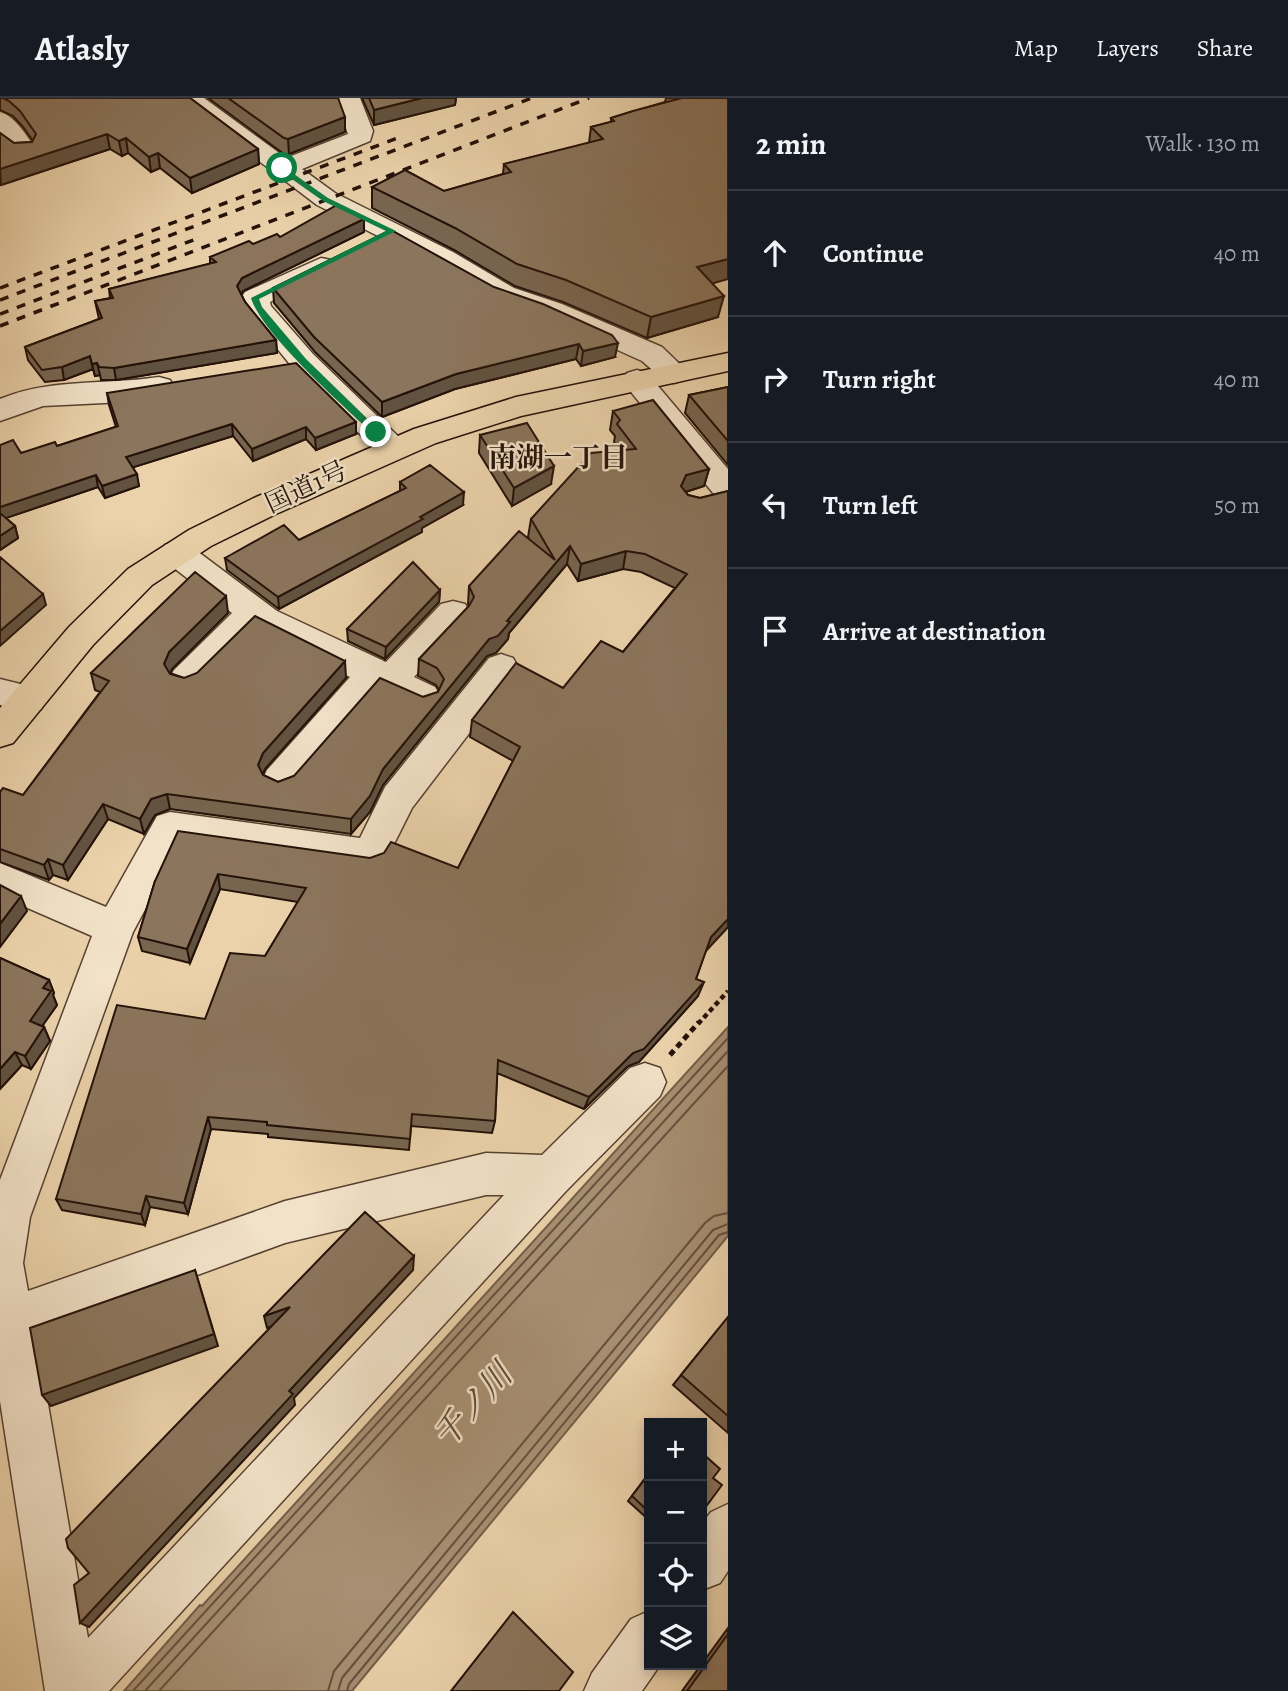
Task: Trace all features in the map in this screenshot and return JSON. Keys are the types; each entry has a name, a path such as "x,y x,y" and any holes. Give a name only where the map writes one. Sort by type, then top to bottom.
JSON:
{"highway":[{"name":"国道1号","path":"0,733 15,695 81,636 140,577 177,553 265,506 392,448 516,407 728,362"}],"street":[{"path":"188,98 326,199 392,231 504,294 552,310 652,354 674,373"},
{"path":"282,168 361,136 362,131 349,108 348,98"},
{"path":"0,120 24,151"},
{"path":"392,231 255,298 289,363 392,448"},
{"path":"637,380 728,492 695,502"},
{"path":"0,411 43,395 77,391 116,393 189,382"},
{"path":"177,553 253,613 423,697"},
{"path":"186,678 253,613"},
{"path":"280,780 383,676 453,613"},
{"path":"73,1691 1,1263 8,1217 115,928 170,827 370,855 398,797 501,667"},
{"path":"0,879 115,928"},
{"path":"73,1691 551,1176 645,1082"},
{"path":"9,1321 285,1222 486,1174 551,1176"},
{"path":"707,1558 728,1529"},
{"path":"610,1691 644,1644"}],"path":[{"path":"645,1082 728,991"}],"water":[{"name":"千ノ川","path":"728,1027 728,1236 352,1691 124,1691 200,1605 202,1606"}],"building":[{"path":"3,98 190,98 258,149 190,178 158,153 149,157 126,138 119,141 107,134 0,169 0,133 14,143 32,142 36,134 20,111"},
{"path":"228,98 338,98 345,117 288,139"},
{"path":"369,98 422,98 374,110"},
{"path":"682,98 728,98 728,259 697,267 724,296 651,317 566,280 517,264 455,228 372,187 405,170 444,191 511,172 504,164 603,139 591,127 614,121 611,118"},
{"path":"337,205 364,219 242,278 237,286 245,302 276,340 114,368 92,364 90,356 62,367 42,370 25,347 102,318 95,301 113,298 109,289 216,262 210,257 249,241 253,244 277,234 280,237"},
{"path":"391,230 494,287 543,304 612,335 618,343 583,351 579,344 456,374 382,402 314,337 273,288"},
{"path":"296,363 356,422 315,438 306,427 252,449 232,424 126,457 137,474 102,486 96,475 0,507 0,445 13,440 21,453 55,442 57,446 118,426 107,393"},
{"path":"728,387 728,441 689,395"},
{"path":"653,400 709,469 686,475 681,486 688,495 700,498 728,491 728,919 711,937 696,979 704,982 644,1049 633,1053 589,1097 498,1060 495,1121 412,1114 410,1139 208,1117 184,1203 146,1196 141,1214 56,1199 117,1005 205,1019 230,953 265,956 306,888 218,874 187,949 138,937 155,881 178,831 370,858 384,853 391,842 458,868 520,747 472,720 516,663 563,688 601,641 623,652 687,574 645,554 626,551 581,564 570,546 507,621 510,622 498,636 489,639 383,769 370,796 351,819 167,794 151,799 140,819 103,804 63,865 48,859 44,865 0,849 0,792 3,788 23,795 109,681 91,673 195,572 226,596 169,652 164,664 170,674 184,678 197,673 255,616 345,661 263,753 258,765 263,775 278,782 294,776 380,678 423,697 438,692 444,679 437,668 419,659 469,606 474,597 469,586 519,531 555,560 531,519 591,453 636,449 617,424 620,420 613,411"},
{"path":"527,423 554,466 514,488 480,435"},
{"path":"430,465 464,492 420,517 423,519 278,597 225,558 284,525 299,540 406,488 400,482"},
{"path":"0,513 15,526 0,536"},
{"path":"0,557 43,594 0,631"},
{"path":"413,562 440,590 386,647 347,629"},
{"path":"0,885 21,896 0,924"},
{"path":"0,958 49,980 43,988 51,991 30,1021 44,1027 25,1056 15,1052 0,1069"},
{"path":"365,1212 414,1256 289,1391 293,1394 80,1623 74,1585 89,1573 68,1548 66,1539 290,1307 264,1316"},
{"path":"195,1270 214,1334 42,1395 30,1328"},
{"path":"728,1317 728,1416 681,1375"},
{"path":"707,1457 720,1469 713,1478 722,1485 707,1505"},
{"path":"644,1480 644,1507 632,1496"},
{"path":"513,1612 573,1672 559,1691 451,1691"},
{"path":"728,1634 728,1691 687,1691 702,1670 707,1670 707,1663"}],"railway":[{"path":"0,300 532,98"},
{"path":"0,326 589,98"},
{"path":"0,288 403,136"},
{"path":"0,314 196,239"}],"district":[{"name":"南湖一丁目","path":"558,458"}],"route":[{"path":"282,168 326,199 392,231 255,298 258,308 303,361 376,432"}]}
